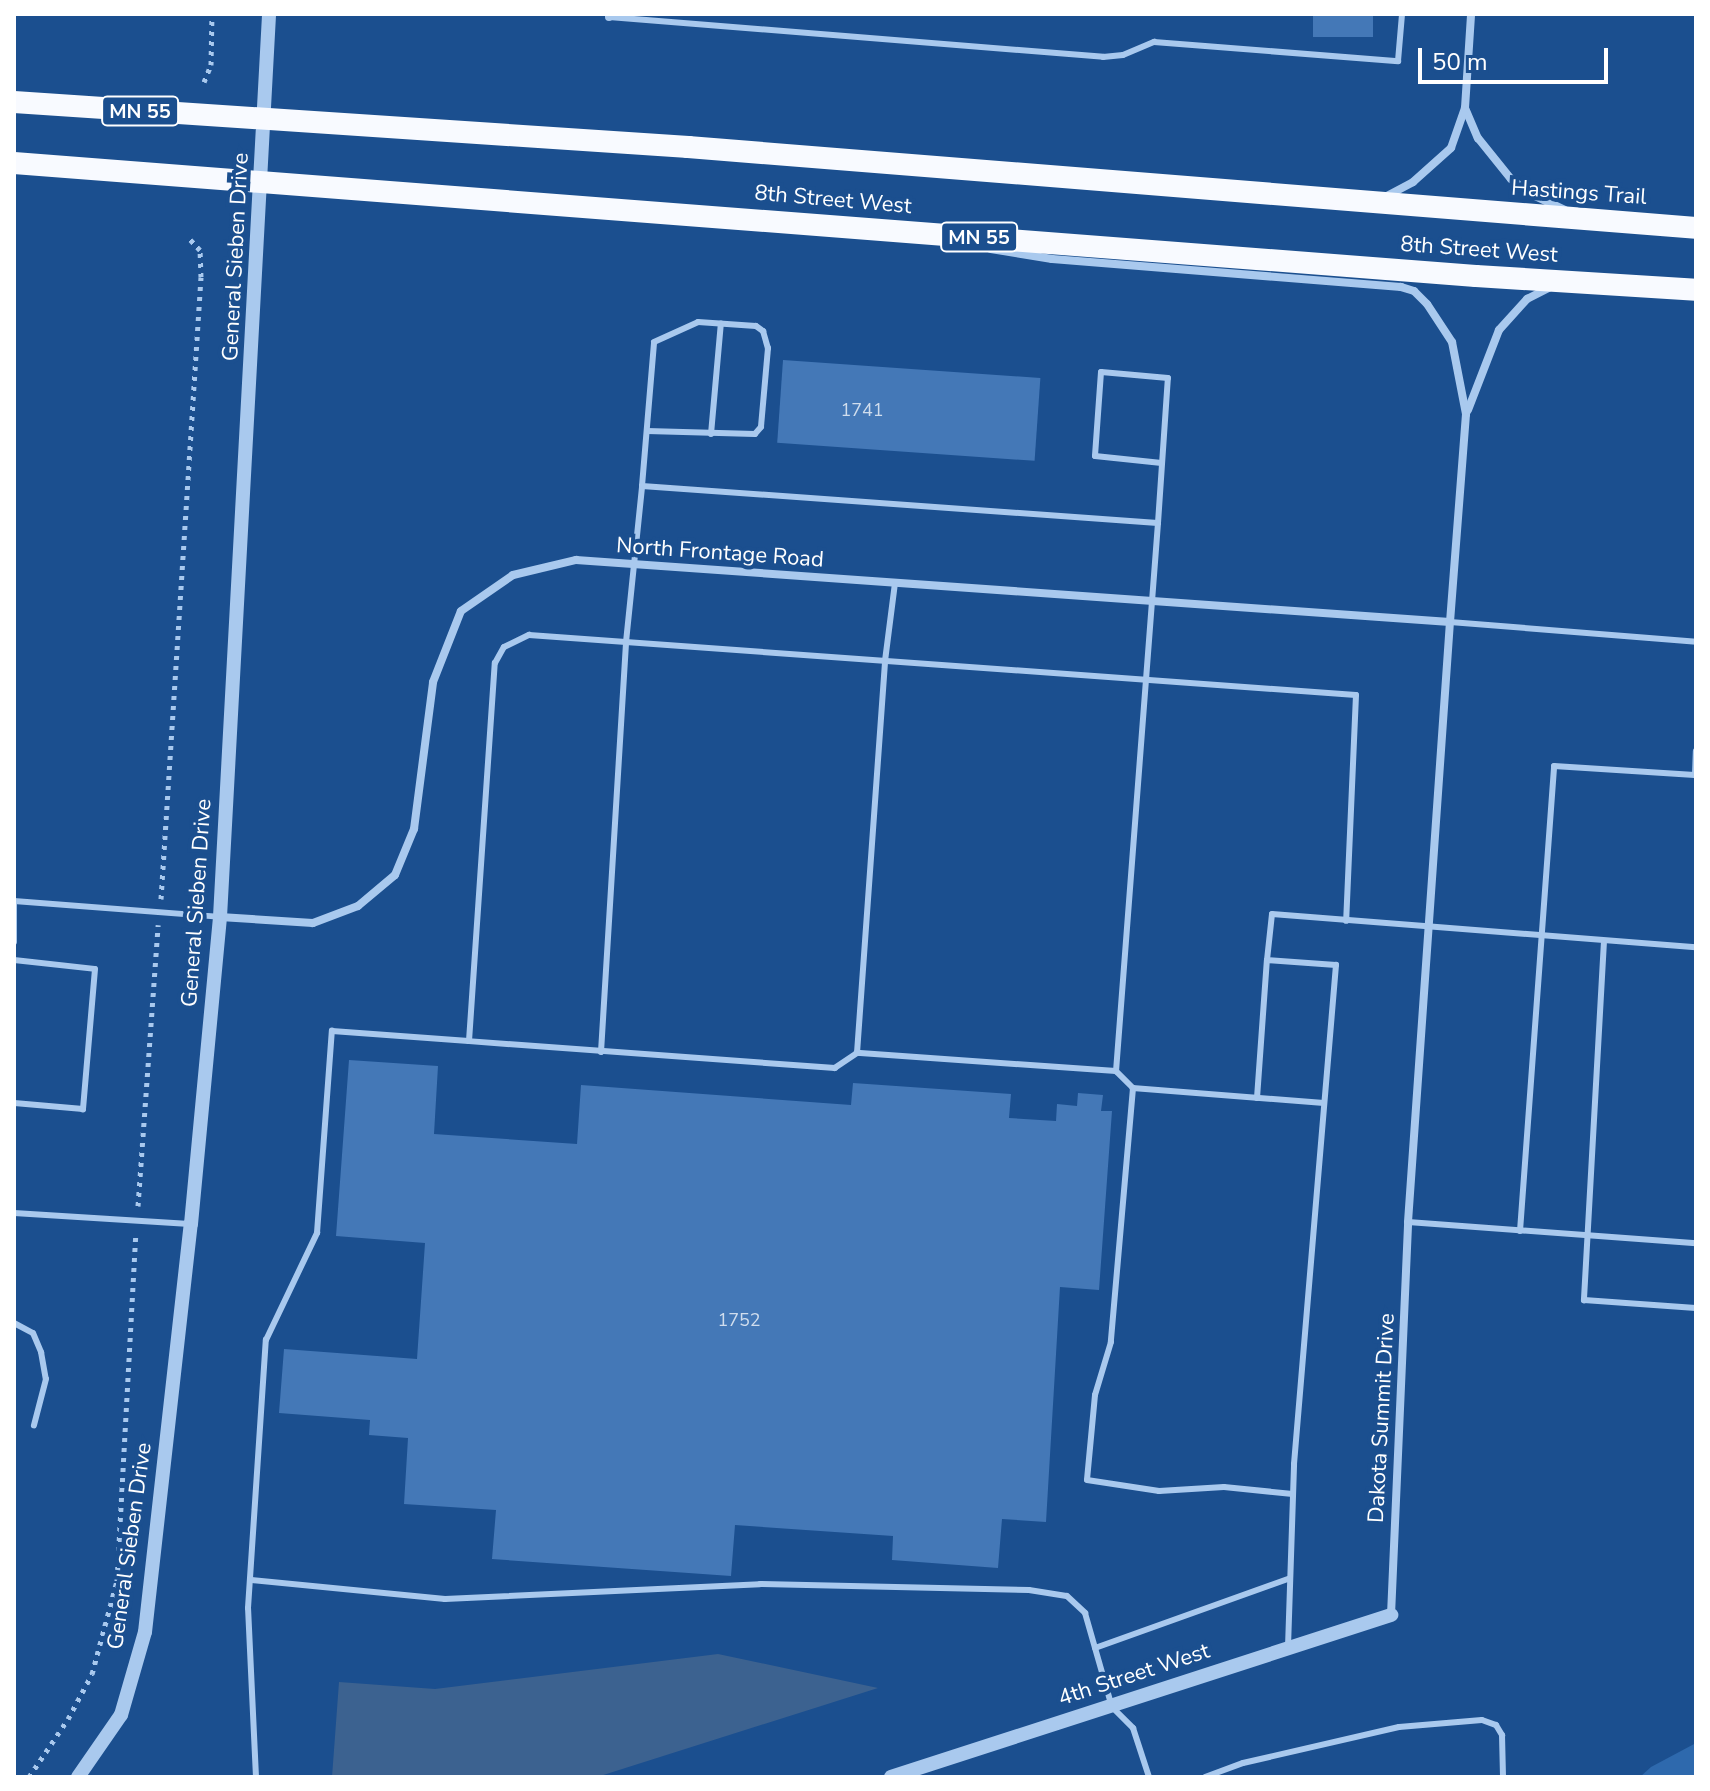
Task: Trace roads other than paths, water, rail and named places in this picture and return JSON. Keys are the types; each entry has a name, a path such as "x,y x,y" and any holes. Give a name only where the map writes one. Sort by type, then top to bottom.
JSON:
{"highway":[{"name":"8th Street West","path":"14,102 688,147 1459,210"},
{"name":"8th Street West","path":"14,163 1696,290"},
{"name":"Hastings Trail","path":"1459,210 1696,228"}],"street":[{"name":"General Sieben Drive","path":"78,1777 121,1715 145,1632 191,1224 220,917 269,14"},
{"path":"1372,203 1413,182 1451,148 1465,108 1471,14"},
{"path":"1465,108 1478,138 1511,179 1533,195 1586,219"},
{"path":"872,229 1052,259 1401,287 1414,291 1427,304 1452,342 1466,414 1450,622"},
{"path":"1466,414 1499,330 1527,299 1561,281"},
{"name":"North Frontage Road","path":"220,917 313,923 358,906 395,875 414,829 433,682 461,611 513,575 576,560 1450,622"},
{"name":"Dakota Summit Drive","path":"1391,1615 1408,1222 1450,622"},
{"name":"4th Street West","path":"891,1777 1391,1615"}],"lane":[{"path":"609,15 1103,57 1123,55 1154,42 1398,61 1402,14"},
{"path":"601,1052 626,642 654,342 698,322 756,326 768,338 761,427 746,436 647,431"},
{"path":"711,434 721,323"},
{"path":"1116,1071 1158,523 1168,378 1101,372 1095,456 1162,463"},
{"path":"642,486 1158,523"},
{"path":"857,1053 885,661 895,583"},
{"path":"1450,622 1696,642"},
{"path":"469,1041 495,663 504,647 529,635 1356,695 1346,921"},
{"path":"1520,1231 1544,936 1554,766 1695,775 1696,751"},
{"path":"14,901 14,942"},
{"name":"North Frontage Road","path":"14,901 220,917"},
{"path":"1257,1098 1272,914 1696,947"},
{"path":"1604,941 1584,1300 1696,1308"},
{"path":"14,960 95,969 83,1109 14,1103"},
{"path":"1267,960 1336,965 1293,1494 1288,1647"},
{"path":"256,1777 249,1639 266,1340 317,1233 332,1031 835,1068 857,1053 1116,1071 1133,1088 1324,1103"},
{"path":"1133,1088 1111,1342 1095,1395 1087,1480 1159,1491 1224,1487 1293,1494"},
{"path":"14,1213 191,1224"},
{"path":"1408,1222 1696,1243"},
{"path":"14,1323 33,1333 41,1352 46,1379 34,1425"},
{"path":"1095,1648 1290,1578"},
{"path":"252,1580 445,1599 760,1584 1029,1590 1067,1596 1085,1613 1112,1707 1133,1728 1149,1777"},
{"path":"1205,1777 1243,1763 1399,1727 1482,1720 1496,1725 1502,1735 1503,1777"}]}
